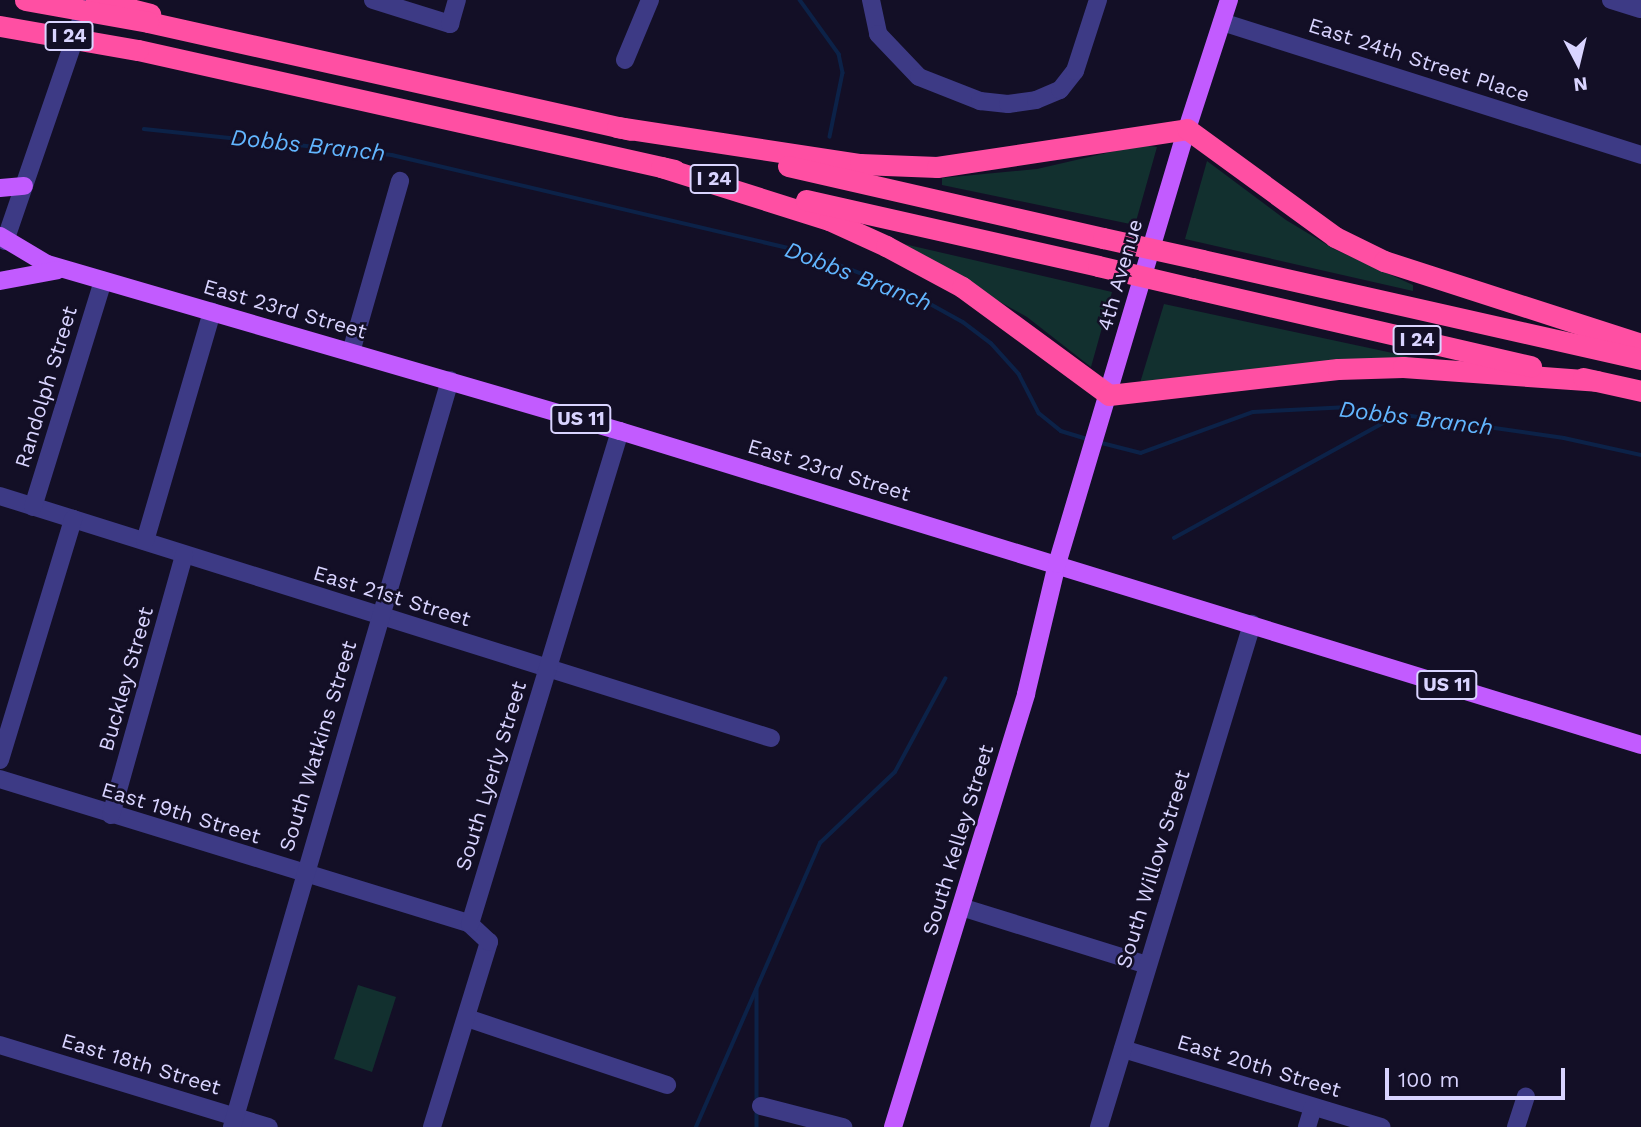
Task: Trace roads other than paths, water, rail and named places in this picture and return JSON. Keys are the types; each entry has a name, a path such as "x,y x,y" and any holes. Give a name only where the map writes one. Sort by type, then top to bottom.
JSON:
{"highway":[{"name":"I 24","path":"25,0 148,18 336,66 1641,359"},
{"path":"96,0 148,18"},
{"name":"I 24","path":"0,26 138,50 1641,391"},
{"path":"617,127 860,164 937,167 1187,129 1335,237 1384,261 1641,344"},
{"path":"662,167 830,220 886,246 962,287 1109,395 1338,369 1403,367 1596,381"}],"main road":[{"name":"4th Avenue","path":"1058,564 1187,129 1229,0"},
{"path":"0,188 24,186"},
{"name":"East 23rd Street","path":"2,243 64,269 103,281 620,431 1641,745"},
{"path":"0,281 64,269"},
{"name":"South Kelley Street","path":"893,1127 1026,694 1058,564"}],"street":[{"path":"2,243 88,0"},
{"path":"373,0 450,24 457,0"},
{"path":"625,60 650,0"},
{"path":"871,0 878,34 894,56 939,89 980,101 1009,104 1037,100 1060,90 1075,71 1098,0"},
{"path":"1611,0 1641,9"},
{"name":"East 24th Street Place","path":"1222,22 1641,155"},
{"path":"351,352 400,181"},
{"name":"Randolph Street","path":"33,507 103,281"},
{"path":"145,541 212,312"},
{"name":"South Watkins Street","path":"234,1122 302,875 450,380"},
{"name":"South Lyerly Street","path":"470,924 620,431"},
{"name":"East 21st Street","path":"0,496 771,738"},
{"path":"0,760 72,519"},
{"name":"Buckley Street","path":"111,815 184,555"},
{"name":"South Willow Street","path":"1099,1127 1252,625"},
{"name":"East 19th Street","path":"0,779 302,875 470,924"},
{"path":"961,906 1147,965"},
{"path":"432,1127 489,942 470,924"},
{"path":"467,1017 667,1085"},
{"name":"East 18th Street","path":"0,1045 234,1122 270,1127"},
{"name":"East 20th Street","path":"1123,1049 1381,1127"},
{"path":"1516,1127 1526,1097"},
{"path":"761,1106 843,1127"},
{"path":"1307,1127 1313,1107"}],"waterway":[{"path":"800,0 839,54 843,73 830,137"},
{"name":"Dobbs Branch","path":"144,129 392,155 805,252 907,291 963,322 991,343 1019,374 1039,413 1061,431 1087,439"},
{"name":"Dobbs Branch","path":"1098,442 1141,453 1253,412 1349,407 1564,438 1641,455"},
{"path":"1174,538 1400,414"},
{"path":"696,1127 820,843 895,772 945,679"},
{"path":"757,989 757,1100"},
{"path":"757,1112 757,1127"}]}
